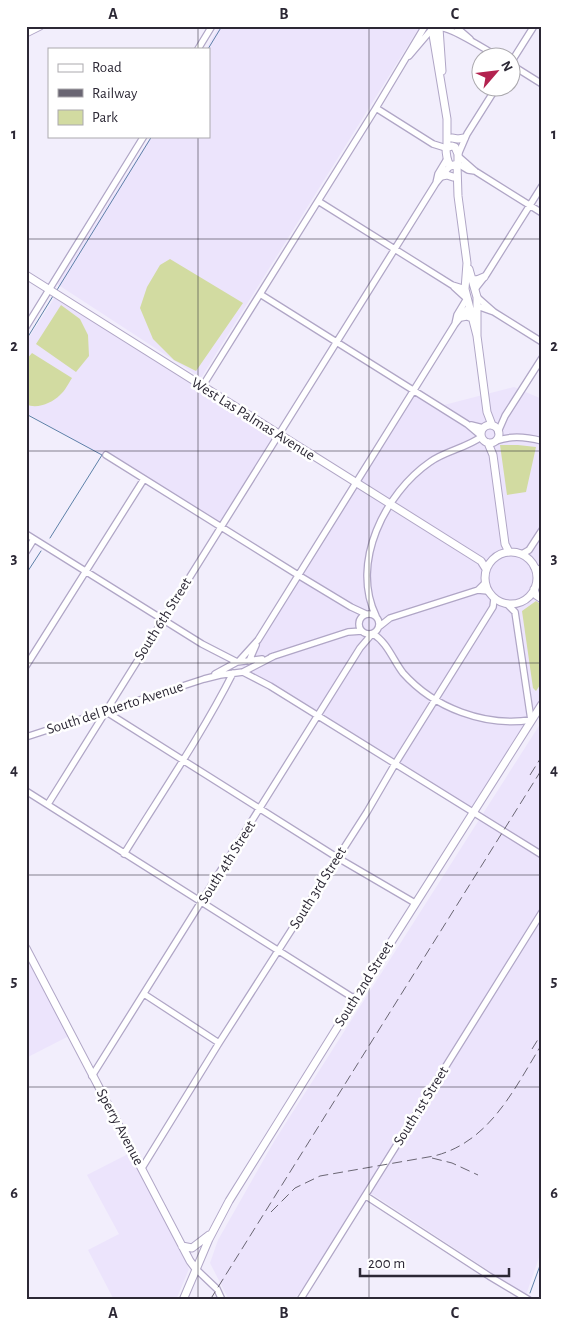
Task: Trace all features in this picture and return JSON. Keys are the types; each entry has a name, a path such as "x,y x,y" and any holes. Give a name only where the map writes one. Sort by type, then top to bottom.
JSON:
{"main road":[{"path":"26,33 40,26"},
{"path":"434,28 436,55 441,76 453,161 453,178 458,196"},
{"path":"447,119 452,138 450,147 472,291 471,304 487,412 487,420 480,436 491,442"},
{"path":"452,138 458,139 465,136"},
{"path":"442,176 448,175 453,178"},
{"path":"466,260 471,279 472,318 477,336"},
{"name":"West Las Palmas Avenue","path":"26,275 481,561 490,562"},
{"path":"471,279 477,280 485,276"},
{"path":"462,317 472,318"},
{"path":"487,412 492,425 499,432 491,442 506,553"},
{"path":"483,427 492,425"},
{"path":"506,553 524,556 539,570 538,595 529,596 519,603 501,602 488,592 485,583 486,569 490,562 506,553"},
{"name":"West Las Palmas Avenue","path":"481,561 486,569"},
{"name":"South 2nd Street","path":"183,1300 216,1224 472,812 542,704"},
{"name":"Sperry Avenue","path":"26,948 182,1246 196,1269"},
{"path":"182,1246 189,1248 199,1244 211,1233 216,1224"}],"street":[{"path":"199,48 212,26"},
{"path":"456,26 472,40"},
{"path":"520,49 534,26"},
{"path":"202,387 407,58 434,28 445,27 484,48"},
{"path":"520,70 542,84"},
{"path":"436,183 453,161 465,136 490,98"},
{"path":"376,108 433,144 453,161 468,170 475,171 542,213"},
{"path":"433,144 450,147 465,136"},
{"path":"26,327 143,138"},
{"path":"436,183 438,174 453,161"},
{"name":"South 6th Street","path":"48,804 436,183"},
{"path":"472,291 485,276 542,186"},
{"path":"318,201 452,285 471,304 494,312"},
{"path":"452,285 472,291 494,312 542,342"},
{"path":"260,294 467,424 480,436 470,443 443,454 422,468 404,485 389,504 379,524 371,550 368,575 370,599 367,614 359,622"},
{"path":"270,686 251,668 249,661 258,640 455,324 471,304"},
{"path":"455,324 457,315 471,304"},
{"path":"509,438 499,432 505,416 542,358"},
{"path":"492,425 505,416"},
{"path":"467,424 483,427"},
{"path":"470,443 491,442 509,438 542,441"},
{"path":"106,455 351,607 377,617 390,618"},
{"path":"26,666 144,479"},
{"path":"524,556 542,530"},
{"path":"26,534 211,649 238,661 258,640"},
{"path":"26,552 34,539"},
{"path":"372,634 390,618 478,590 485,583"},
{"path":"478,590 488,592"},
{"path":"370,599 384,644"},
{"path":"501,602 515,612"},
{"name":"South 3rd Street","path":"142,1168 218,1043 338,858 493,607 501,602"},
{"path":"351,607 363,632 372,634 384,644 405,674 435,700 480,718 519,722 531,720 515,612 519,603"},
{"name":"South del Puerto Avenue","path":"348,632 359,622"},
{"name":"South del Puerto Avenue","path":"204,679 238,661 271,657 348,632 363,632"},
{"name":"South 4th Street","path":"360,648 363,632"},
{"name":"South 4th Street","path":"92,1076 360,648 372,634"},
{"path":"124,854 221,696 232,674 229,666 211,649"},
{"path":"253,652 257,657 271,657"},
{"name":"South del Puerto Avenue","path":"26,737 204,679 242,673 271,657"},
{"path":"221,696 242,673 270,686 542,855"},
{"path":"216,676 224,678 228,682"},
{"path":"105,711 338,858 415,903"},
{"path":"26,791 355,999"},
{"name":"South 1st Street","path":"300,1300 542,912"},
{"path":"144,994 218,1043"},
{"path":"366,1196 529,1300"},
{"name":"Sperry Avenue","path":"196,1269 217,1289 222,1300"}],"shaded area":[{"path":"219,26 420,26 201,378 57,284 150,138 210,138 210,48 207,48"},
{"path":"55,297 273,437 220,522 26,413 26,342"},
{"path":"514,387 542,399 542,704 470,809 242,667 415,395 436,407"},
{"path":"542,721 542,1249 526,1295 372,1194 294,1300 229,1300 210,1263 218,1240 275,1140"},
{"path":"26,954 69,1036 26,1058"},
{"path":"130,1153 189,1269 176,1300 114,1300 88,1250 119,1234 87,1175"}],"green space":[{"path":"170,259 243,303 196,371 174,360 153,339 140,308 147,287 160,265"},
{"path":"61,305 80,319 88,335 89,356 76,372 36,344"},
{"path":"32,353 72,378 57,398 39,406 26,404 26,360"},
{"path":"500,445 536,447 526,492 507,495"},
{"path":"536,601 542,605 542,682 536,691 533,688 522,611"}],"waterway":[{"path":"209,48 222,26"},
{"path":"57,290 151,138"},
{"path":"26,340 53,296"},
{"path":"26,414 102,455 50,538"},
{"path":"26,574 41,551"},
{"path":"530,1293 542,1260"}],"railway":[{"path":"530,775 542,756"},
{"path":"210,1300 542,769"},
{"path":"532,1049 542,1033"},
{"path":"271,1212 295,1188 320,1176 434,1156 454,1149 471,1139 498,1112 510,1096 542,1044"},
{"path":"432,1158 452,1163 478,1175"}]}
